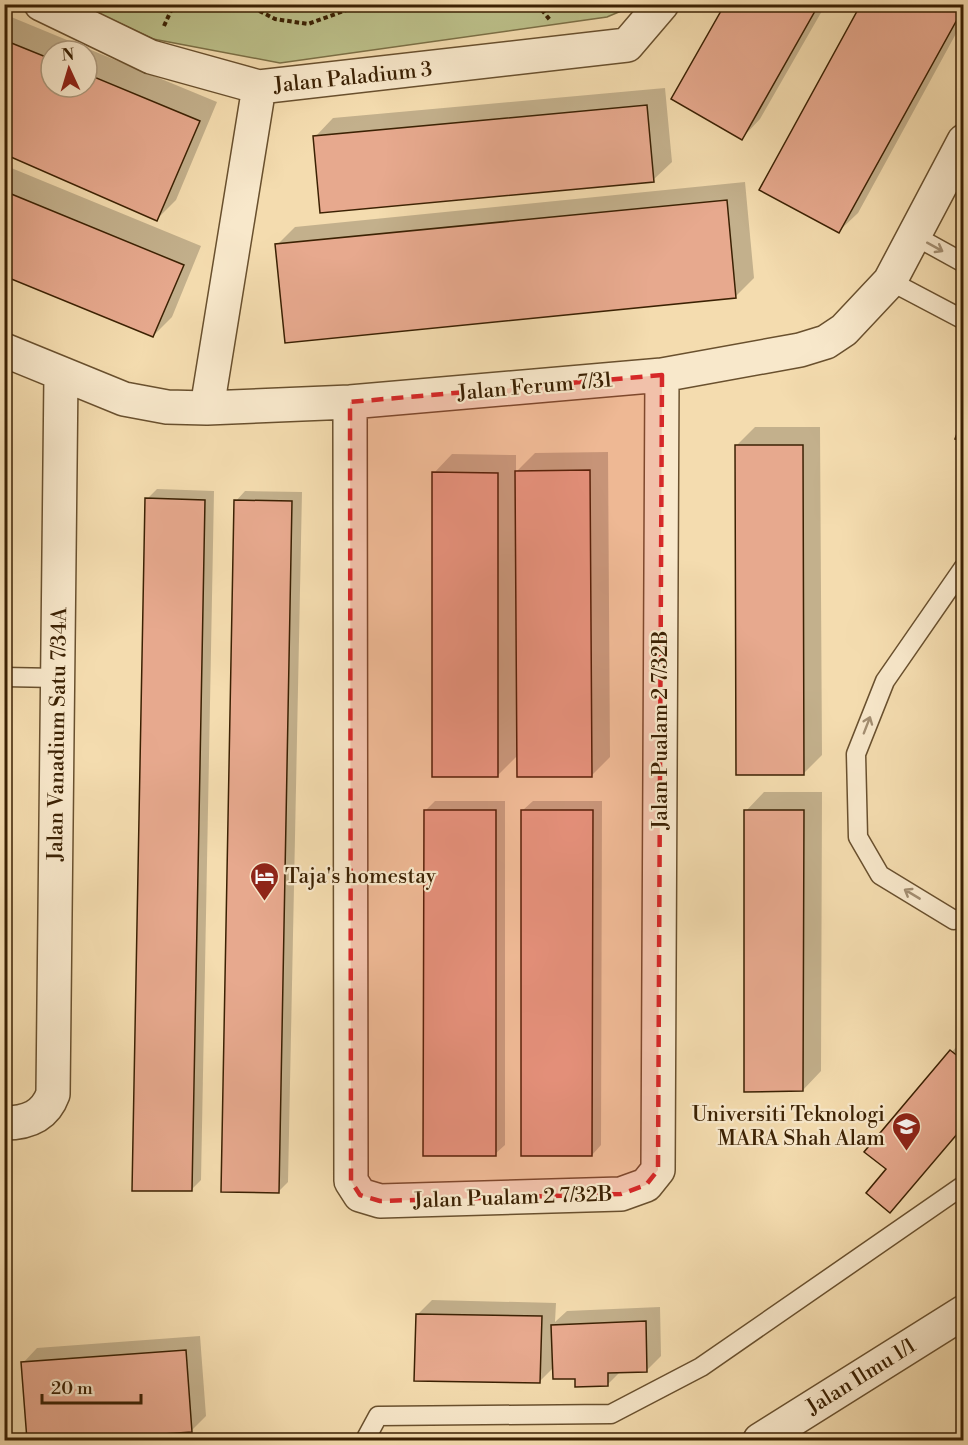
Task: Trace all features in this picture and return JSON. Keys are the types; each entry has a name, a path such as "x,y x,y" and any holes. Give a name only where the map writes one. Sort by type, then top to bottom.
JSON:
{"street":[{"name":"Jalan Paladium 3","path":"41,4 150,57 259,87 627,45 662,4"},
{"path":"207,408 259,87"},
{"name":"Jalan Ferum 7/31","path":"4,350 124,399 167,407 207,408 350,402 662,375 800,350 826,342 844,330 890,281 963,141"},
{"name":"Jalan Vanadium Satu 7/34A","path":"4,1123 18,1123 37,1117 48,1107 53,1094 61,375"},
{"name":"Jalan Pualam 2 7/32B","path":"350,402 351,1181 360,1195 380,1201 621,1194 646,1185 658,1170 662,375"},
{"name":"Jalan Ilmu 1/1","path":"760,1440 961,1318"}],"lane":[{"path":"913,235 963,263"},
{"path":"890,281 963,320"},
{"path":"963,567 885,681 856,754 858,837 880,875 954,920 963,917"},
{"path":"4,677 58,678"},
{"path":"365,1440 378,1416 611,1414 701,1367 963,1185"}],"path":[{"path":"246,4 275,19 308,24 363,4"}],"highlighted area":[{"path":"662,375 658,1170 646,1185 621,1194 380,1201 360,1195 351,1181 350,402"}],"green space":[{"path":"81,5 627,5 621,11 607,17 280,63 153,39"}],"building":[{"path":"725,4 819,4 742,140 671,99"},
{"path":"861,4 964,7 839,233 759,190"},
{"path":"4,40 39,54 39,99 99,99 99,79 200,121 157,221 4,154"},
{"path":"647,105 654,182 320,213 313,136"},
{"path":"4,191 184,265 153,337 4,276"},
{"path":"727,200 736,298 285,343 275,244"},
{"path":"964,414 964,442 955,439"},
{"path":"735,445 803,445 804,775 736,775"},
{"path":"590,470 592,777 517,777 515,471"},
{"path":"432,472 498,473 498,777 432,777"},
{"path":"145,498 205,500 192,1191 132,1191"},
{"path":"234,500 292,501 279,1193 221,1192"},
{"path":"424,810 496,810 496,1156 423,1156"},
{"path":"521,810 593,810 592,1156 521,1156"},
{"path":"744,810 804,810 803,1091 744,1092"},
{"path":"950,1050 964,1061 964,1126 890,1213 866,1193 886,1169 864,1152"},
{"path":"416,1314 542,1316 540,1383 414,1381"},
{"path":"646,1321 647,1372 608,1373 608,1386 575,1387 575,1379 553,1379 551,1325"},
{"path":"186,1350 192,1432 74,1440 27,1440 21,1362"}],"place":[{"name":"Taja's homestay","path":"264,902"},
{"name":"Universiti Teknologi MARA Shah Alam","path":"906,1152"}]}
